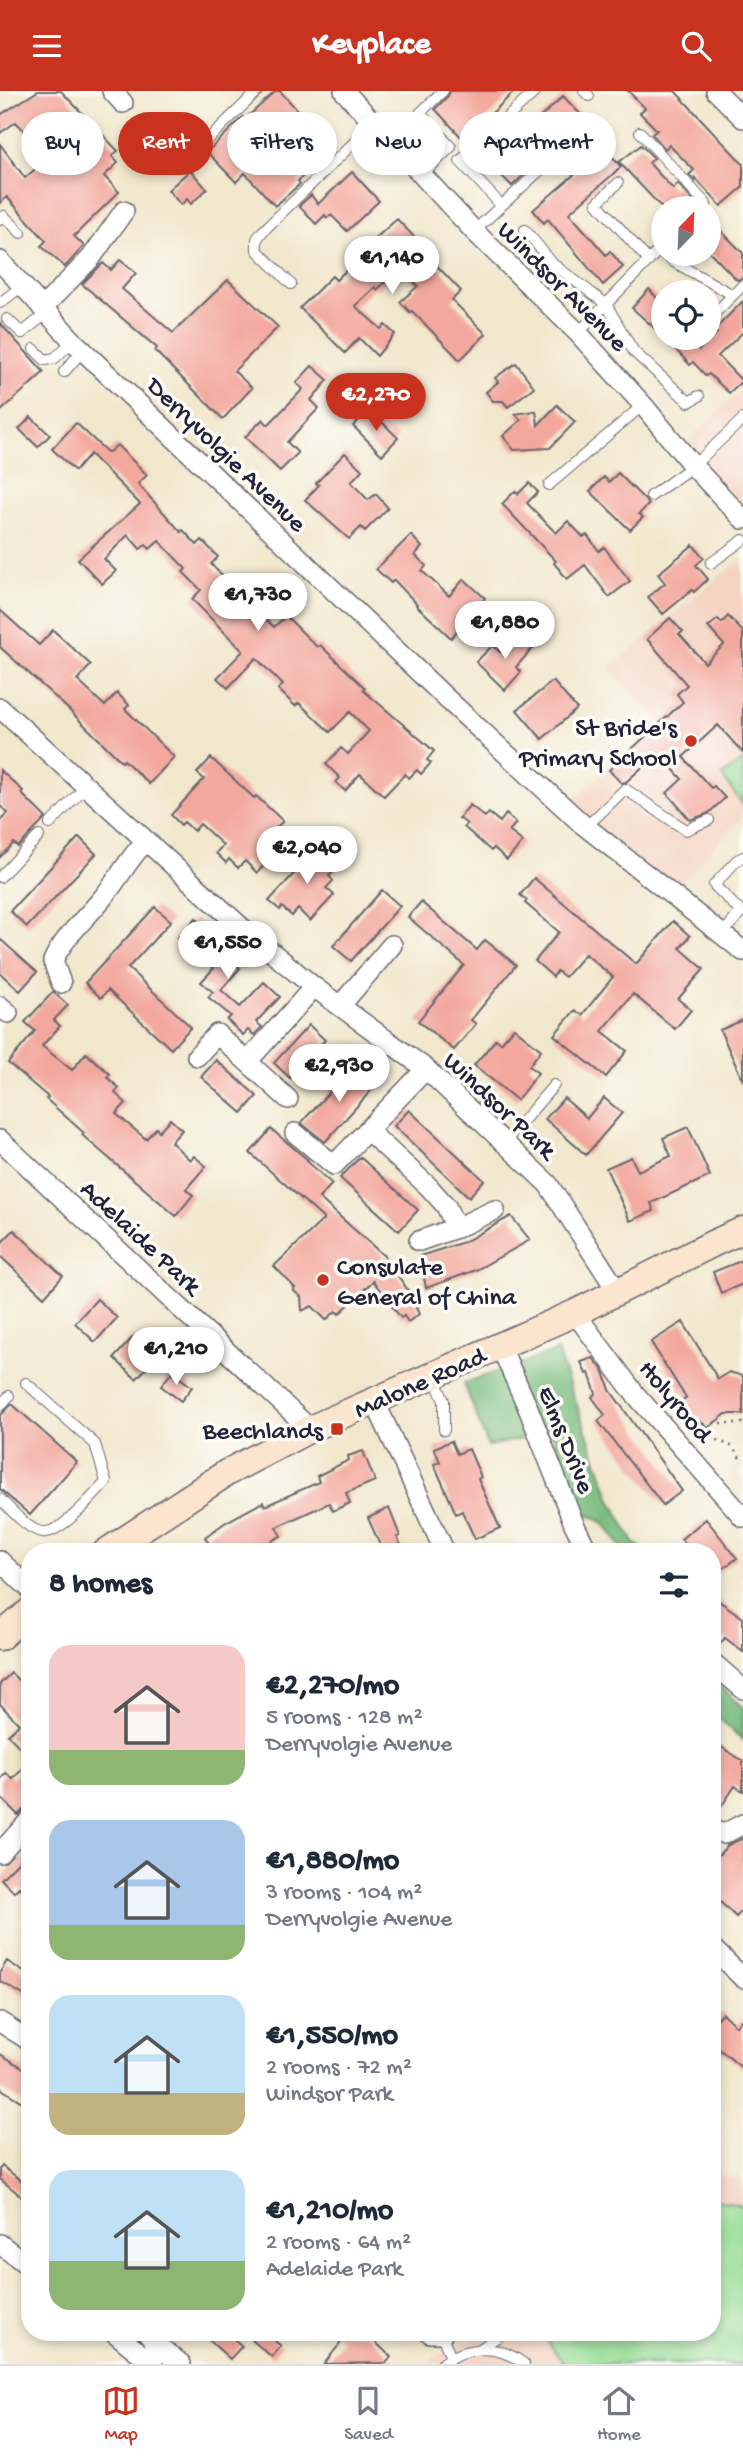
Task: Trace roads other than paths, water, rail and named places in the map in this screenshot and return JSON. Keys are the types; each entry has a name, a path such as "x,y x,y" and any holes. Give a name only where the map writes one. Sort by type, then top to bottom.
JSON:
{"main road":[{"name":"Malone Road","path":"120,1543 228,1472 310,1429 575,1313 743,1230"},
{"path":"0,1637 21,1619"}],"street":[{"name":"Windsor Avenue","path":"344,91 364,112"},
{"path":"716,91 743,118"},
{"name":"Windsor Avenue","path":"422,175 474,231 578,333 643,405 692,466 743,519"},
{"path":"45,311 91,258 124,211"},
{"name":"Derryvolgie Avenue","path":"0,261 78,346 260,522 586,827 743,951"},
{"name":"Windsor Park","path":"0,708 231,918 314,987 426,1069 548,1184 618,1292"},
{"path":"61,983 53,961 59,948 105,895 145,842"},
{"path":"340,1006 392,945"},
{"path":"248,1061 314,987"},
{"path":"197,1056 217,1034 288,1098"},
{"path":"295,1133 334,1165 426,1069"},
{"path":"367,1130 428,1186 446,1206 456,1228"},
{"name":"Adelaide Park","path":"0,1140 310,1429"},
{"path":"419,1241 495,1210"},
{"name":"Holyrood","path":"575,1313 635,1394 743,1517"},
{"name":"Elms Drive","path":"500,1346 583,1543"},
{"path":"374,1400 441,1543"},
{"path":"0,1561 21,1581"},
{"path":"721,1669 742,1685"},
{"path":"721,1833 743,1824"},
{"path":"0,1853 7,1831"},
{"path":"721,1957 743,1978"},
{"path":"0,2022 21,2035"},
{"path":"0,2244 21,2259"},
{"path":"125,2341 153,2364"},
{"path":"154,2341 181,2364"}],"lane":[{"path":"213,134 258,91"},
{"path":"421,112 443,91"},
{"path":"500,204 460,161 536,91"},
{"path":"640,132 695,196"},
{"path":"291,285 257,250 257,239 351,145"},
{"path":"474,231 534,175"},
{"path":"578,333 649,261 597,203 618,183"},
{"path":"0,219 4,216 21,233"},
{"path":"525,230 553,264 606,305 634,352 690,402 699,396"},
{"path":"681,266 733,295"},
{"path":"721,307 743,285"},
{"path":"0,303 22,286"},
{"path":"7,319 22,333 45,311"},
{"path":"34,349 44,360 55,358 78,346"},
{"path":"64,372 78,346"},
{"path":"549,485 643,405"},
{"path":"651,496 692,466 743,419"},
{"path":"711,563 743,540"},
{"path":"50,824 85,786"},
{"path":"586,827 625,789 686,830 709,820"},
{"path":"0,877 39,836"},
{"path":"722,934 741,912 714,885 743,857"},
{"path":"503,1143 554,1085"},
{"path":"433,1375 444,1401 444,1430"},
{"path":"0,1499 31,1527 44,1533 52,1532 77,1513 106,1482 95,1444 26,1383"},
{"path":"0,1406 9,1396"},
{"path":"445,2341 451,2358"},
{"path":"442,2364 451,2358 480,2349 492,2341"},
{"path":"480,2349 500,2350 520,2361"}],"place":[{"name":"St Bride's Primary School","path":"691,741"},
{"name":"Consulate General of China","path":"323,1280"},
{"name":"Beechlands","path":"337,1429"}]}
